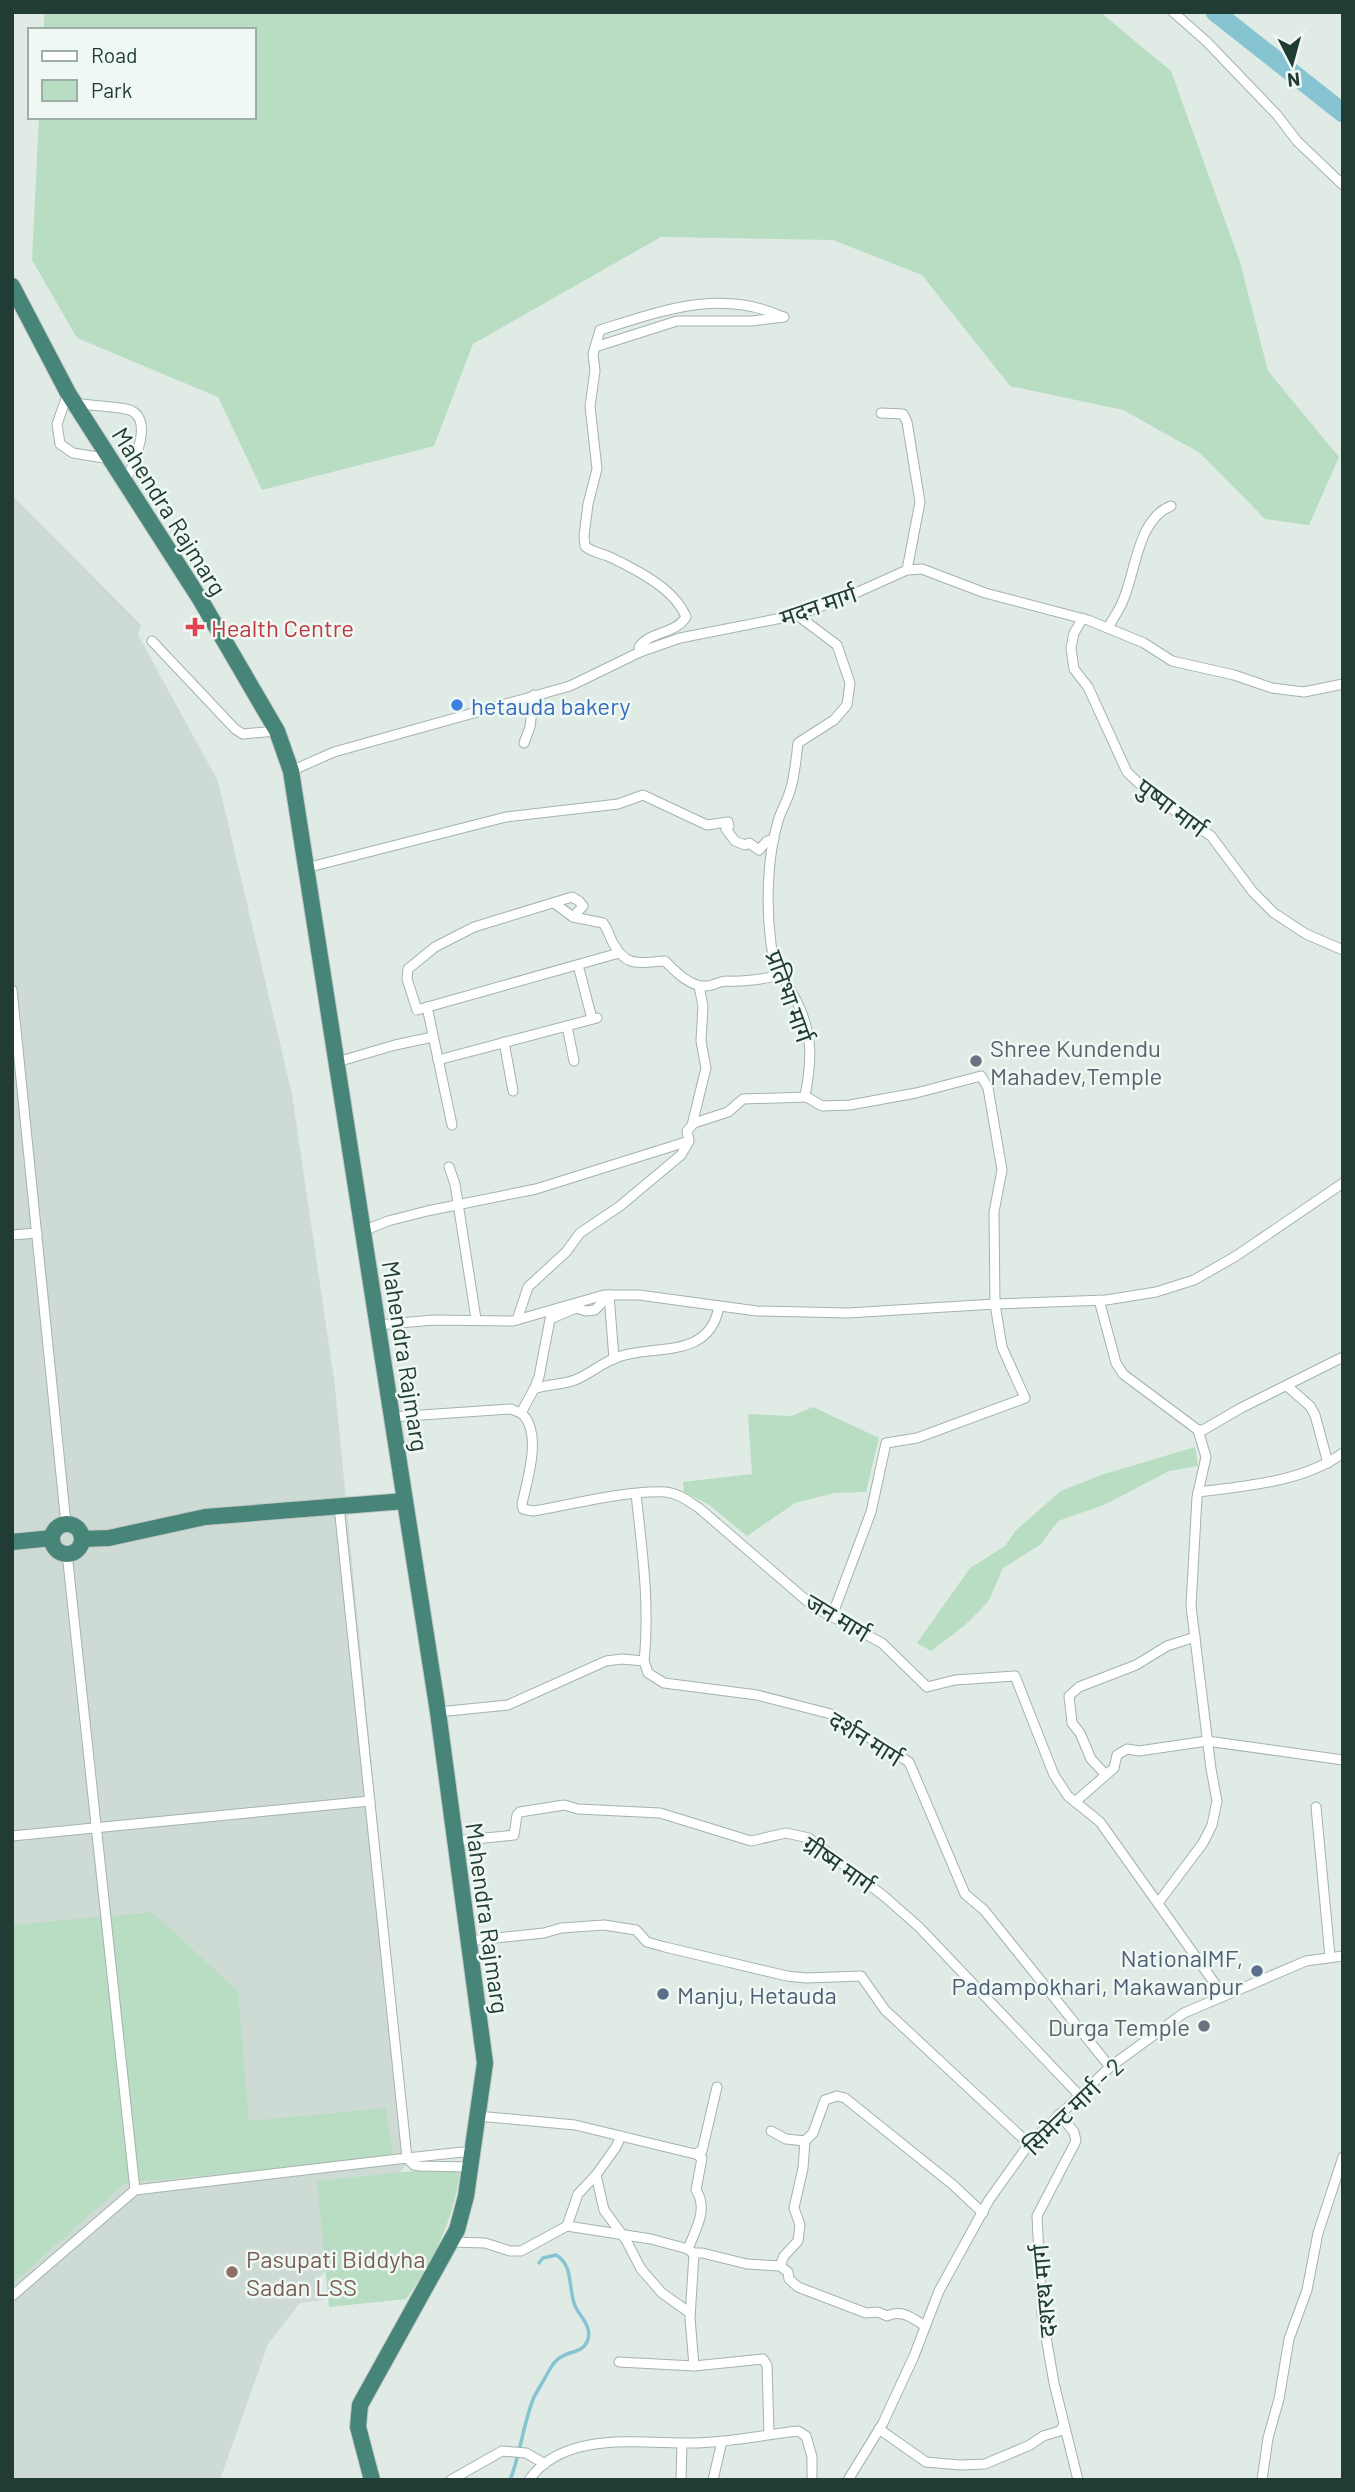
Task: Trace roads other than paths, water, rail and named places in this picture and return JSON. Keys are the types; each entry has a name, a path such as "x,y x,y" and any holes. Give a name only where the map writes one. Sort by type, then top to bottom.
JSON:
{"highway":[{"name":"Mahendra Rajmarg","path":"12,286 71,397 200,599 277,732 291,771 438,1713 485,2063 457,2230 360,2405 358,2427 372,2480"},
{"path":"82,1539 109,1538 205,1517 405,1501"},
{"path":"66,1524 77,1528 82,1539 76,1550 67,1553 58,1551 52,1538 55,1529 66,1524"},
{"path":"12,1542 52,1538"}],"street":[{"path":"1173,12 1207,42 1277,114 1297,141 1343,185"},
{"path":"595,347 677,321 752,321 784,317 761,307 715,302 670,308 600,330 595,347 593,354 595,371 590,406 597,469 588,504 585,546 591,551 608,556 671,593 681,605 686,617 682,624 644,640 639,647 640,652"},
{"path":"110,459 73,453 60,444 57,424 71,397 126,409 135,412 140,418 139,452 125,482"},
{"path":"881,413 903,414 907,422 919,491 919,511 906,570 922,569 985,593 1083,618 1144,643 1172,661 1272,688 1304,692 1343,684"},
{"path":"1108,628 1122,603 1148,529 1161,510 1171,506"},
{"name":"मदन मार्ग","path":"291,771 334,751 570,685 640,652 680,638 797,615 849,596 906,570"},
{"name":"प्रतिभा मार्ग","path":"797,615 837,645 850,683 847,705 834,720 799,743 790,790 774,839 769,887 771,944 776,965 798,1005 810,1038 807,1097"},
{"name":"पुष्पा मार्ग","path":"1083,618 1074,633 1071,648 1074,669 1088,687 1127,772 1147,792 1211,835 1253,891 1275,913 1306,934 1343,950"},
{"path":"152,641 234,729 243,734 277,732"},
{"path":"524,743 530,727 534,695"},
{"path":"306,868 506,817 618,804 643,795 707,825 728,822 726,829 730,836 759,850 767,841 774,839"},
{"path":"573,917 583,906 572,897 474,927 435,947 408,970 407,979 417,1010 619,953"},
{"path":"554,903 573,917 603,923 619,953 631,962 640,964 665,961 691,983 699,986 724,981 754,981 781,975"},
{"path":"438,1060 594,1019 578,965"},
{"path":"692,1125 706,1069 701,1045 703,1006 699,986"},
{"path":"12,990 66,1524"},
{"path":"426,1007 452,1125"},
{"path":"567,1026 574,1061"},
{"path":"337,1062 433,1037"},
{"path":"504,1042 513,1091"},
{"path":"517,1320 528,1287 566,1252 580,1233 620,1206 681,1156 689,1141 687,1131 705,1118 728,1112 743,1099 807,1097 822,1106 850,1105 916,1093 981,1076 988,1088 1002,1170 994,1212 995,1304 1002,1347 1025,1398 917,1438 886,1443 871,1512 832,1616"},
{"path":"363,1231 388,1221 536,1189 689,1141"},
{"path":"449,1167 476,1319"},
{"path":"378,1325 476,1319 517,1320 609,1295 639,1295 757,1311 848,1313 1099,1300 1156,1292 1194,1280 1236,1256 1343,1183"},
{"path":"12,1235 37,1233"},
{"path":"609,1295 614,1359"},
{"path":"392,1417 511,1409 521,1413 539,1377 550,1319 576,1308 595,1310 609,1295"},
{"path":"1099,1300 1116,1363 1123,1374 1198,1430 1206,1457 1198,1492 1191,1606 1217,1801 1212,1825 1203,1843 1158,1903"},
{"path":"534,1389 572,1381 614,1359 677,1348 699,1340 712,1327 719,1306"},
{"path":"1198,1430 1203,1430 1343,1357"},
{"path":"1287,1386 1310,1406 1315,1415 1328,1464"},
{"name":"जन मार्ग","path":"521,1413 527,1418 531,1430 532,1453 523,1509 533,1511 636,1494 665,1492 680,1496 699,1508 814,1607 882,1643 927,1687 955,1680 1015,1676 1054,1775 1068,1796 1100,1822 1223,1995"},
{"path":"1198,1492 1254,1484 1328,1464 1343,1453"},
{"path":"438,1713 508,1705 606,1661 644,1661 647,1637 646,1595 636,1494"},
{"path":"339,1506 407,2158 418,2166 471,2159"},
{"path":"67,1553 135,2190"},
{"path":"1105,1775 1091,1759 1080,1733 1072,1723 1069,1696 1079,1687 1136,1665 1167,1646 1195,1637"},
{"name":"दर्शन मार्ग","path":"644,1661 648,1673 664,1683 757,1695 831,1714 909,1762 965,1894 984,1910 1110,2067"},
{"path":"1075,1802 1114,1768 1117,1755 1127,1749 1139,1751 1208,1741 1343,1760"},
{"path":"12,1836 370,1801"},
{"name":"ग्रीष्म मार्ग","path":"455,1841 514,1835 517,1815 520,1812 564,1805 578,1809 660,1813 751,1841 786,1833 809,1838 919,1927 1079,2095"},
{"path":"1316,1807 1330,1958"},
{"path":"468,1941 604,1925 636,1930 647,1942 787,1976 861,1976 885,2010 1029,2144"},
{"name":"सिमेन्ट मार्ग - 2","path":"848,2480 879,2429 939,2291 982,2213 1029,2144 1110,2067 1185,2013 1306,1961 1343,1956"},
{"path":"696,2154 702,2151 717,2087"},
{"path":"780,2266 784,2256 798,2241 800,2225 794,2208 803,2168 805,2141 813,2133 825,2100 837,2096 845,2098 952,2184 982,2213"},
{"name":"दशरथ मार्ग","path":"1059,2114 1073,2132 1076,2141 1037,2216 1042,2314 1063,2426 1078,2480"},
{"path":"477,2116 575,2125 696,2154 702,2158 696,2190 702,2209 691,2251 690,2313 694,2366"},
{"path":"771,2132 786,2140 805,2141"},
{"path":"567,2226 578,2194 596,2175 621,2136"},
{"path":"1262,2480 1289,2339 1307,2291 1318,2233 1343,2157"},
{"path":"12,2295 135,2190 407,2158 471,2159"},
{"path":"596,2175 604,2210 641,2269 653,2284 690,2313"},
{"path":"450,2242 485,2243 510,2251 521,2251 567,2226 651,2239 747,2264 780,2266 788,2272 789,2279 798,2287 866,2313 878,2312 887,2316 895,2312 903,2313 925,2326"},
{"path":"619,2362 694,2366 763,2359 766,2365 769,2434"},
{"path":"879,2429 926,2462 960,2465 985,2464 1030,2445 1043,2436 1060,2431 1063,2426"},
{"path":"528,2480 552,2459 577,2448 608,2441 722,2441 797,2431 806,2436 812,2457 812,2480"},
{"path":"713,2480 722,2441"},
{"path":"681,2480 682,2443"},
{"path":"451,2480 502,2451 526,2453 545,2464"}],"waterway":[{"path":"1215,12 1343,113"},
{"path":"510,2480 534,2397 555,2362 584,2346 589,2332 573,2301 566,2265 556,2255 543,2258 539,2263"}],"place":[{"name":"Health Centre","path":"195,627"},
{"name":"hetauda bakery","path":"457,705"},
{"name":"Shree Kundendu Mahadev,Temple","path":"976,1061"},
{"name":"NationalMF, Padampokhari, Makawanpur","path":"1257,1971"},
{"name":"Manju, Hetauda","path":"663,1994"},
{"name":"Durga Temple","path":"1204,2026"},
{"name":"Pasupati Biddyha Sadan LSS","path":"232,2272"}]}
